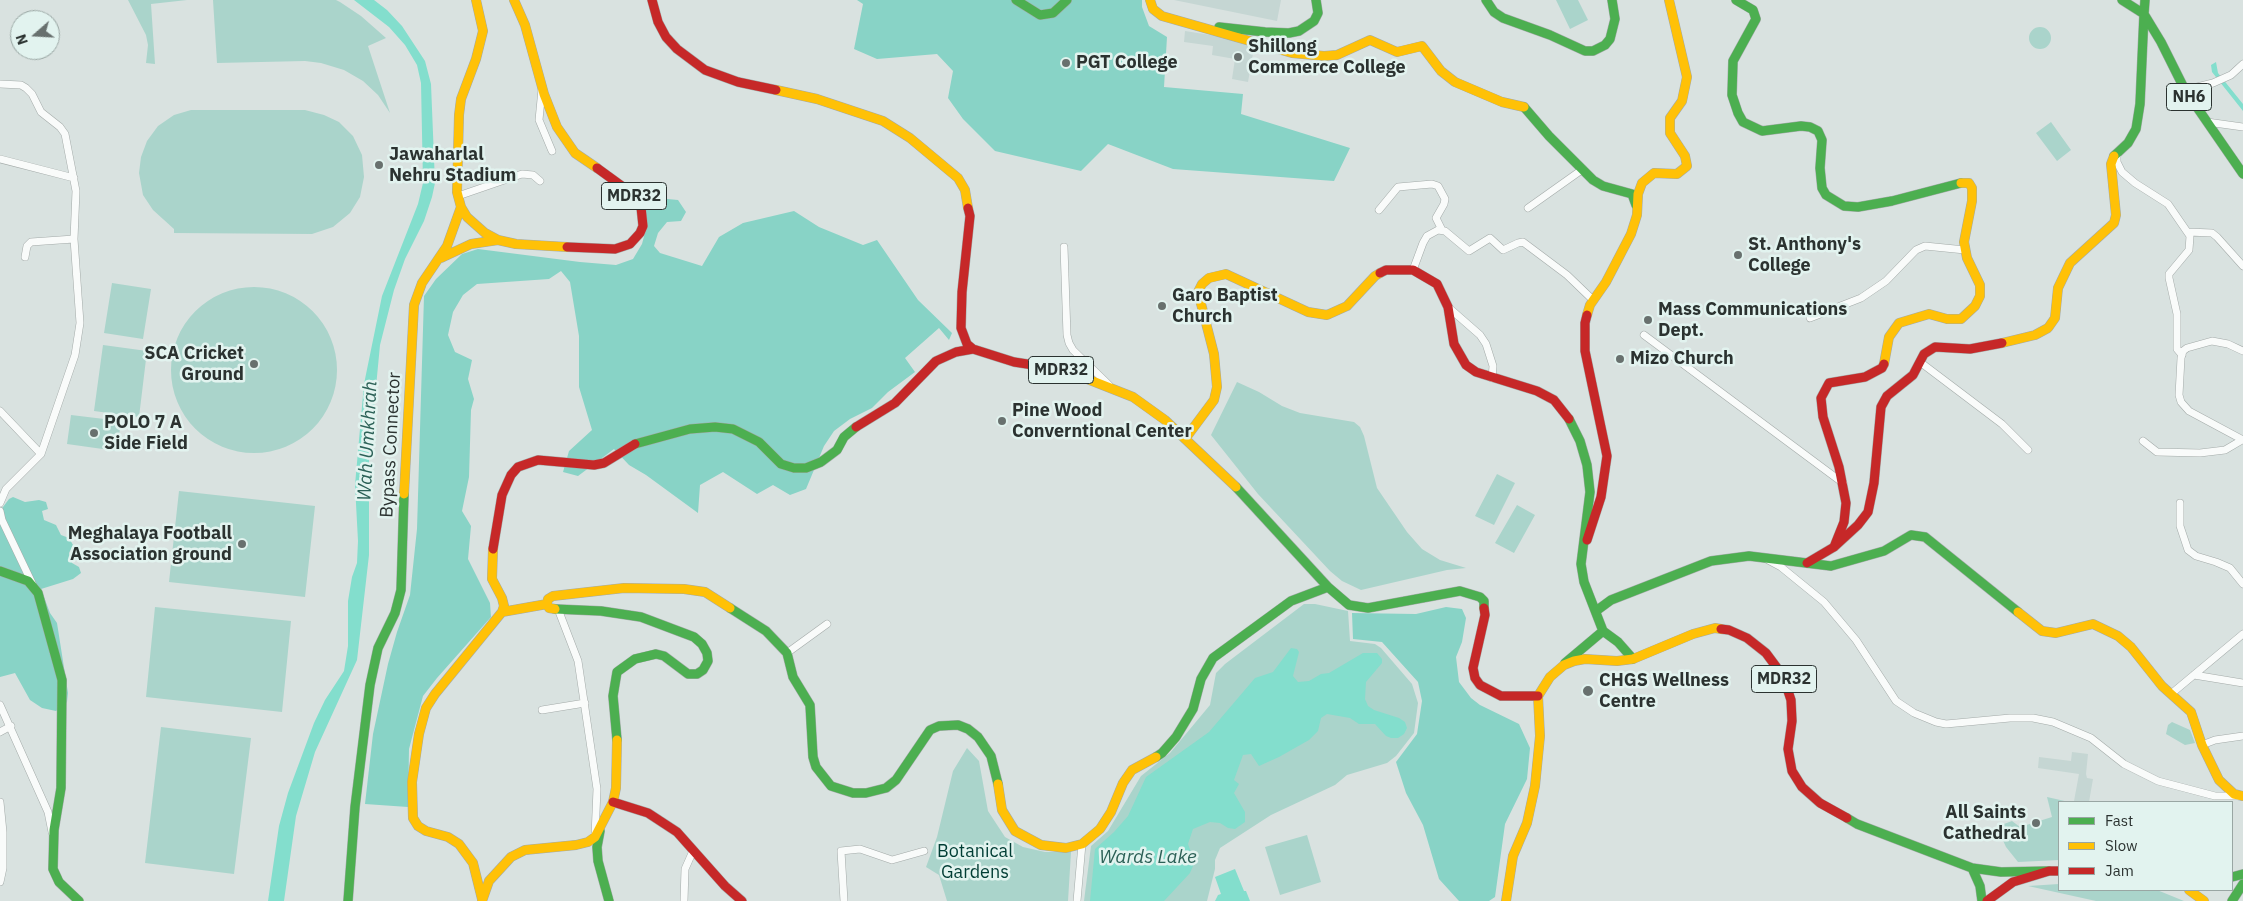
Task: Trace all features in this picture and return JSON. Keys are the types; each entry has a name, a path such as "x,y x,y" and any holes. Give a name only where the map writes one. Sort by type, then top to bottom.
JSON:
{"main road":[{"name":"MDR32","path":"476,0 483,31 476,59 461,100 459,114 456,180 461,207 474,225 498,240 529,245 615,249 630,244 636,240 643,226 641,207 636,199 575,153 557,127 542,88 526,25 514,0"},
{"path":"652,0 658,22 666,37 677,49 705,70 738,82 818,99 883,121 910,138 958,178 965,190 970,216 962,292 961,328 967,344 973,349"},
{"path":"1016,0 1040,15 1053,13 1067,0"},
{"path":"1150,0 1153,9 1158,15 1281,51 1310,55 1337,55 1361,42 1370,40 1397,52 1422,46 1441,70 1455,82 1502,102 1524,106 1549,136 1599,184 1632,194 1637,209"},
{"path":"1197,26 1265,32 1289,33 1299,31 1314,20 1318,13 1316,0"},
{"path":"1486,0 1494,12 1514,24 1550,35 1585,51 1605,45 1610,39 1615,19 1612,0"},
{"path":"1582,554 1601,497 1607,464 1606,446 1584,341 1585,323 1594,300 1611,274 1631,234 1637,209 1638,194 1648,176 1654,173 1677,174 1687,166 1685,156 1670,133 1670,118 1682,101 1687,77 1669,0"},
{"path":"1736,0 1753,10 1756,19 1736,53 1731,73 1732,95 1743,122 1762,131 1801,126 1810,127 1818,131 1822,140 1820,168 1822,188 1826,195 1844,206 1867,206 1964,182 1969,183 1973,194 1965,234 1965,250 1978,277 1981,291 1978,301 1971,312 1961,318 1947,319 1929,314 1899,323 1889,337 1886,362 1882,368 1864,376 1829,383 1823,391 1821,398 1823,417 1843,483 1846,514 1841,534 1834,546"},
{"path":"2122,0 2144,14"},
{"path":"1806,564 1834,546 1858,525 1868,512 1874,483 1879,416 1884,402 1913,374 1924,354 1935,347 1984,347 2026,338 2048,328 2055,318 2058,288 2070,263 2114,223 2116,215 2111,164 2113,157 2128,143 2136,129 2140,104 2144,0"},
{"name":"NH6","path":"2144,14 2161,42 2185,90 2243,174"},
{"name":"Bypass Connector","path":"348,901 354,807 370,686 380,643 395,613 401,590 414,305 422,283 441,258 452,236 461,207"},
{"path":"441,258 471,244 498,240"},
{"path":"1185,438 1214,400 1217,387 1217,370 1214,354 1198,292 1202,284 1209,278 1226,274 1308,312 1327,315 1347,306 1375,276 1386,270 1413,270 1436,284 1448,308 1454,344 1466,365 1476,372 1492,378 1537,391 1554,400 1567,414 1580,441 1587,466 1590,492 1582,554 1582,574 1603,631 1618,642 1633,659"},
{"name":"MDR32","path":"973,349 1014,362 1067,371 1133,397 1165,420 1185,438 1262,513 1328,587 1349,605 1357,607 1382,606 1460,590 1476,594 1484,601 1485,607 1483,627 1473,668 1475,678 1480,685 1501,696 1538,696 1550,677 1569,663 1585,659 1616,661 1633,659 1708,629 1729,630 1747,638 1766,653 1787,684 1792,708 1789,760 1796,779 1810,795 1831,811 1857,824 1972,868 2001,872 2058,871"},
{"path":"482,900 473,863 459,844 448,837 426,831 418,826 413,818 412,782 426,708 435,694 502,612 504,606 492,579 491,561 504,487 507,480 518,467 538,460 594,465 604,463 632,446 652,439 690,429 715,427 733,429 759,442 782,464 794,468 806,468 821,462 836,450 844,437 858,425 883,412 895,403 936,361 956,352 973,349"},
{"path":"1596,611 1611,600 1711,561 1749,556 1827,567 1836,566 1884,551 1911,535 1925,537 2042,632 2056,633 2088,624 2100,625 2131,647 2158,682 2191,712 2202,745 2219,780 2234,794 2243,796"},
{"path":"0,571 32,584 41,601 62,680 61,788 54,837 53,864 56,875 66,890 79,901"},
{"path":"482,900 489,881 498,868 512,857 525,850 576,845 595,837 601,828 613,802 617,772 613,703 616,672 635,659 656,654 664,656 688,674 697,674 704,670 708,661 707,653 694,637 669,626 641,617 601,611 549,608 548,599 553,596 624,588 698,590 712,596 766,631 787,653 793,677 810,704 813,757 816,768 831,786 853,793 866,793 886,788 896,780 930,730 939,726 958,725 968,729 978,737 991,756 998,781 1002,810 1015,831 1041,845 1066,848 1082,844 1094,835 1105,822 1123,784 1132,770 1160,754 1176,737 1193,709 1201,679 1213,658 1291,601 1328,587"},
{"path":"502,612 548,604"},
{"path":"1560,668 1603,631"},
{"path":"1507,899 1513,856 1527,823 1535,786 1540,736 1538,696"},
{"path":"613,802 654,816 677,832 725,886 742,901"},
{"path":"601,828 597,847 598,861 609,901"},
{"path":"1972,868 1980,886 1982,901"},
{"path":"1987,901 2008,884 2049,871"},
{"path":"2232,901 2241,890"},
{"path":"2190,891 2204,901"}],"street":[{"path":"2185,90 2213,83 2231,75 2243,64"},
{"path":"0,84 21,85 26,88 41,112 60,127 65,134 74,178 74,239 80,323 72,364 41,454 6,490 0,503"},
{"path":"542,88 539,120 552,151"},
{"path":"2206,122 2243,127"},
{"path":"2117,154 2117,162 2122,172 2135,184 2168,204 2188,232 2191,240 2189,250 2169,274 2177,314 2177,349 2182,355"},
{"path":"0,159 74,178"},
{"path":"1528,208 1583,170"},
{"path":"458,196 522,174 533,175 540,181"},
{"path":"1379,210 1398,187 1432,184 1438,186 1445,198 1444,204 1436,218 1442,230 1469,251 1490,238 1503,250 1523,242 1568,275 1594,300"},
{"path":"1413,270 1423,243 1434,232 1442,230"},
{"path":"2188,232 2212,233 2217,236 2243,266"},
{"path":"25,257 27,246 31,242 74,239"},
{"path":"1810,318 1861,298 1886,281 1916,250 1925,246 1965,250"},
{"path":"1064,247 1067,336 1069,343 1073,350 1109,386"},
{"path":"1448,308 1483,340 1490,355 1492,378"},
{"path":"1644,336 1843,483"},
{"path":"2143,441 2157,452 2200,454 2225,450 2242,440 2184,407 2180,399 2182,355 2191,346 2212,341 2228,344 2243,351"},
{"path":"1920,362 1995,418 2028,450"},
{"path":"0,411 41,454"},
{"path":"2180,503 2180,526 2188,550 2196,556 2230,568 2243,584"},
{"path":"0,511 2,520 32,584"},
{"path":"1749,556 1768,560 1781,567 1824,602 1856,640 1896,701 1908,710 1936,722 1946,724 2010,718 2033,718 2053,722 2091,738 2124,764 2158,781 2214,799 2243,796"},
{"path":"558,609 576,652 585,702 598,789 595,837"},
{"path":"787,653 827,624"},
{"path":"2171,694 2243,634"},
{"path":"2194,675 2243,683"},
{"path":"542,710 585,702"},
{"path":"0,706 11,726 48,812 54,837"},
{"path":"0,732 11,726"},
{"path":"2202,745 2215,740 2243,736"},
{"path":"0,802 3,832 3,868 0,881"},
{"path":"1077,901 1082,844"},
{"path":"844,901 840,854 842,850 860,849 892,860 924,851"},
{"path":"684,901 684,869 693,851"}],"shaded area":[{"path":"857,0 1142,0 1142,7 1149,26 1167,37 1164,87 1243,94 1241,114 1350,148 1334,181 1173,169 1108,144 1081,171 995,151 963,119 948,98 953,71 937,54 877,59 854,49 863,4"},
{"path":"1174,0 1281,0 1277,21"},
{"name":"Shillong Commerce College","path":"1185,31 1255,42 1248,82 1232,79 1235,59 1212,55 1213,46 1184,42"},
{"path":"657,198 678,200 686,212 681,221 667,222 658,233 654,246 660,253 702,266 719,237 743,223 794,211 819,227 863,245 877,240 918,300 952,333 949,340 939,328 905,358 915,372 888,392 872,408 850,419 834,431 824,446 806,489 790,495 773,485 757,494 723,472 700,485 698,513 629,465 614,449 578,476 563,472 569,451 592,430 579,387 579,336 570,282 561,271 549,279 477,284 463,295 453,312 448,335 455,352 472,360 468,379 474,399 471,410 469,477 462,511 471,526 468,559 490,603 491,617 423,696 409,749 408,807 365,804 373,734 388,664 410,595 417,529 424,296 436,279 462,254 478,249 616,265 633,259 642,244 646,229 644,202"},
{"path":"13,497 25,502 39,500 46,502 48,509 42,511 44,520 56,525 61,535 69,538 73,545 69,553 72,563 79,567 81,573 73,579 41,589 50,613 57,623 68,693 67,702 56,711 42,708 30,700 15,673 0,677 0,511 9,499"},
{"path":"1446,607 1462,609 1466,618 1462,642 1456,657 1459,682 1471,698 1480,705 1519,724 1530,748 1527,779 1505,824 1495,897 1489,901 1459,901 1439,879 1423,825 1406,793 1396,762 1417,734 1422,701 1418,682 1382,642 1353,639 1352,613 1416,614"},
{"path":"2072,752 2088,754 2086,774 2087,778 2093,779 2089,801 2074,801 2079,774 2038,768 2039,757 2071,761"}],"green space":[{"path":"128,0 187,0 151,4 155,64 146,63 148,45 146,35"},
{"path":"213,0 336,0 340,2 361,16 386,38 368,46 390,113 378,95 363,81 344,70 321,63 305,61 217,63"},
{"path":"1556,0 1578,0 1588,20 1570,29"},
{"path":"2040,27 2048,30 2051,38 2048,46 2040,49 2032,46 2029,38 2032,30"},
{"path":"191,110 305,110 324,115 339,122 353,136 362,155 364,177 360,197 350,213 333,227 312,234 174,233 174,229 153,210 143,195 139,173 141,157 147,141 158,126 174,115"},
{"path":"2051,122 2071,150 2057,161 2036,133"},
{"path":"112,283 151,289 143,339 104,333"},
{"name":"SCA Cricket Ground","path":"254,287 278,291 293,297 318,318 327,331 333,346 337,370 333,394 327,409 306,434 293,443 278,449 254,453 230,449 215,443 190,422 181,409 175,394 171,370 175,346 181,331 202,306 215,297 230,291"},
{"path":"103,345 147,351 139,417 94,411"},
{"path":"1237,382 1259,392 1282,406 1300,413 1354,422 1360,427 1364,436 1377,488 1407,532 1422,549 1440,560 1466,568 1447,570 1361,590 1342,581 1330,571 1258,494 1211,435"},
{"name":"POLO 7 A Side Field","path":"71,415 121,421 117,451 67,444"},
{"path":"1497,474 1515,483 1494,525 1475,516"},
{"name":"Meghalaya Football Association ground","path":"179,491 315,506 305,597 169,582"},
{"path":"1517,505 1535,515 1514,553 1495,543"},
{"path":"1304,604 1315,604 1348,611 1350,641 1375,644 1381,648 1412,684 1418,703 1414,733 1396,756 1387,763 1347,775 1335,785 1271,815 1220,848 1215,860 1215,869 1207,901 1084,901 1091,846 1108,831 1141,776 1170,753 1210,705 1216,673 1225,664"},
{"path":"155,607 291,621 282,712 146,697"},
{"path":"2172,722 2190,730 2195,743 2185,745 2166,734 2168,725"},
{"path":"161,727 251,738 234,874 145,863"},
{"name":"Botanical Gardens","path":"967,748 979,761 988,811 1005,837 1023,847 1045,852 1071,852 1068,901 947,901 939,875 926,867 937,837 953,771"},
{"path":"2047,797 2065,801 2058,801 2058,860 2018,862 2006,847 2001,836 2004,824 2012,821 2020,827 2052,817"},
{"path":"1307,835 1321,882 1280,895 1265,847"},
{"path":"2058,884 2058,891 2159,891 2184,901 2096,901 2028,886"}],"water":[{"name":"Wah Umkhrah","path":"354,0 374,0 387,10 402,26 425,61 431,84 435,183 424,221 405,259 394,290 380,345 369,460 369,555 357,660 315,752 296,816 284,901 268,901 279,826 288,793 314,723 325,700 344,671 348,646 348,601 352,577 357,563 358,541 355,485 364,384 382,296 418,204 423,183 421,83 417,65 405,45 389,27"},
{"path":"2216,62 2218,73 2243,104 2243,111 2212,72 2211,65"},
{"name":"Wards Lake","path":"1291,648 1297,649 1299,652 1293,676 1298,682 1309,681 1321,674 1329,673 1363,653 1377,653 1382,659 1382,663 1366,682 1365,699 1368,706 1374,710 1399,718 1405,722 1407,728 1404,734 1398,738 1391,738 1386,736 1375,724 1359,724 1350,718 1327,714 1321,718 1318,731 1309,740 1279,757 1259,766 1251,754 1243,755 1234,780 1239,784 1234,793 1245,812 1245,822 1235,829 1228,828 1220,823 1210,822 1193,829 1188,844 1193,858 1193,866 1190,873 1164,901 1090,901 1095,849 1128,816 1146,777 1209,732 1255,678 1273,672"},
{"path":"1235,869 1250,901 1215,901 1218,895 1221,894 1215,877"}],"traffic: fast":[{"path":"1016,0 1040,15 1053,13 1067,0"},
{"path":"1219,27 1265,32 1289,33 1299,31 1314,21 1318,13 1316,0"},
{"path":"1486,0 1494,12 1503,18 1550,35 1585,51 1593,51 1605,45 1610,39 1615,19 1612,0"},
{"path":"1736,0 1753,10 1756,19 1733,61 1732,95 1738,113 1743,122 1762,131 1801,126 1810,127 1818,131 1822,140 1820,168 1822,188 1826,195 1844,206 1858,207 1892,201 1961,183"},
{"path":"2114,156 2128,143 2136,129 2140,104 2144,14 2122,0"},
{"path":"2145,0 2144,14 2161,42 2185,90 2243,174"},
{"path":"1524,107 1549,136 1593,180 1603,186 1632,194 1636,205"},
{"path":"1569,419 1580,441 1587,465 1590,492 1581,564 1584,582 1603,631 1618,642 1633,659"},
{"path":"635,444 690,429 715,427 733,429 759,442 781,464 794,468 806,468 821,462 837,450 844,437 856,427"},
{"path":"1236,487 1328,587 1349,605 1368,608 1460,591 1480,597 1484,601 1484,608"},
{"path":"348,901 355,807 370,685 378,648 395,613 401,590 404,494"},
{"path":"1596,611 1611,600 1711,561 1749,556 1831,566 1884,551 1911,535 1925,537 2018,612"},
{"path":"0,571 28,581 38,593 62,680 61,788 54,830 53,869 59,882 79,901"},
{"path":"1156,757 1176,737 1193,709 1201,679 1213,658 1291,601 1328,587"},
{"path":"730,608 766,631 787,653 793,677 810,705 813,757 816,767 831,786 853,793 866,793 886,788 896,780 930,730 939,726 958,725 968,729 978,737 991,756 998,784"},
{"path":"555,609 601,611 641,617 694,637 702,644 707,653 708,661 703,670 697,674 688,674 664,656 656,654 635,659 617,672 613,696 617,740"},
{"path":"1565,663 1603,631"},
{"path":"1847,818 1857,824 1972,868 2001,872 2049,871"},
{"path":"600,831 597,847 598,861 609,901"},
{"path":"1972,868 1980,886 1982,901"},
{"path":"2233,877 2243,874"},
{"path":"2232,901 2243,884"}],"traffic: slow":[{"path":"476,0 483,31 476,59 461,99 457,192 461,207 467,217 485,233 498,240 516,244 567,247"},
{"path":"514,0 525,25 544,94 557,127 575,153 597,168"},
{"path":"1150,0 1153,9 1162,16 1292,53 1324,56 1337,55 1370,40 1397,52 1422,46 1441,71 1455,82 1502,102 1524,107"},
{"path":"1587,315 1590,305 1606,282 1631,234 1637,215 1638,194 1642,183 1654,173 1677,174 1687,166 1685,156 1670,133 1670,118 1682,101 1687,77 1669,0"},
{"path":"776,90 817,99 883,121 910,138 958,178 965,190 968,208"},
{"path":"2002,343 2035,335 2048,328 2055,318 2058,288 2070,263 2114,223 2116,215 2111,164 2114,156"},
{"path":"1884,364 1889,337 1899,323 1929,314 1947,319 1961,319 1975,306 1980,296 1980,285 1967,258 1964,242 1972,201 1972,188 1969,183 1961,183"},
{"path":"404,494 414,305 422,283 447,246 461,207"},
{"path":"441,258 471,244 498,240"},
{"path":"1185,439 1214,400 1217,387 1214,354 1198,292 1202,284 1209,278 1226,274 1308,312 1327,315 1347,306 1380,273"},
{"path":"1040,366 1067,371 1133,397 1165,420 1236,487"},
{"path":"482,899 473,863 459,844 448,837 426,831 418,826 413,818 412,782 419,734 426,708 435,694 502,612 504,606 502,598 492,579 493,549"},
{"path":"555,609 549,608 547,604 548,599 553,596 624,588 684,589 705,592 730,608"},
{"path":"502,612 547,604"},
{"path":"2018,612 2042,631 2056,633 2093,624 2118,636 2131,647 2162,686 2191,712 2202,745 2219,780 2234,794 2243,796"},
{"path":"1506,901 1513,856 1527,823 1535,786 1540,736 1538,696 1550,677 1564,665 1574,661 1585,659 1617,661 1633,659 1693,634 1715,628 1721,629"},
{"path":"482,901 489,881 511,857 525,850 576,845 588,842 595,837 613,802 616,788 617,740"},
{"path":"998,784 1002,810 1015,831 1041,845 1066,848 1082,844 1100,829 1111,812 1123,783 1132,770 1156,757"},
{"path":"2190,891 2204,901"}],"traffic: jam":[{"path":"652,0 658,22 666,37 677,49 705,70 738,82 776,90"},
{"path":"567,247 615,249 630,244 640,233 643,226 641,207 630,192 597,168"},
{"path":"968,208 970,216 962,292 961,328 967,344 973,349 1014,362 1040,366"},
{"path":"1380,273 1386,270 1413,270 1437,284 1448,307 1454,344 1466,365 1476,372 1537,391 1554,400 1569,419"},
{"path":"1587,315 1585,323 1585,351 1607,456 1601,497 1587,540"},
{"path":"1807,563 1834,547 1858,525 1868,512 1874,483 1881,407 1887,396 1913,375 1924,354 1935,347 1970,349 2002,343"},
{"path":"856,427 895,403 936,361 956,352 973,349"},
{"path":"1834,547 1844,522 1846,503 1839,467 1823,417 1821,398 1829,383 1865,377 1882,368 1884,364"},
{"path":"493,549 502,495 511,475 518,467 538,460 594,465 604,463 635,444"},
{"path":"1484,608 1485,615 1473,668 1475,678 1480,685 1501,696 1538,696"},
{"path":"1721,629 1729,630 1747,638 1766,653 1783,676 1791,700 1792,721 1788,749 1792,771 1802,787 1820,803 1847,818"},
{"path":"613,802 648,813 677,832 725,886 742,901"},
{"path":"1987,901 2013,882 2049,871 2058,871"}],"place":[{"name":"Shillong Commerce College","path":"1238,57"},
{"name":"PGT College","path":"1066,63"},
{"name":"Jawaharlal Nehru Stadium","path":"379,165"},
{"name":"St. Anthony's College","path":"1738,255"},
{"name":"Garo Baptist Church","path":"1162,306"},
{"name":"Mass Communications Dept.","path":"1648,320"},
{"name":"Mizo Church","path":"1620,359"},
{"name":"SCA Cricket Ground","path":"254,364"},
{"name":"Pine Wood Converntional Center","path":"1002,421"},
{"name":"POLO 7 A Side Field","path":"94,433"},
{"name":"Meghalaya Football Association ground","path":"242,544"},
{"name":"CHGS Wellness Centre","path":"1588,691"},
{"name":"All Saints Cathedral","path":"2036,823"}]}
